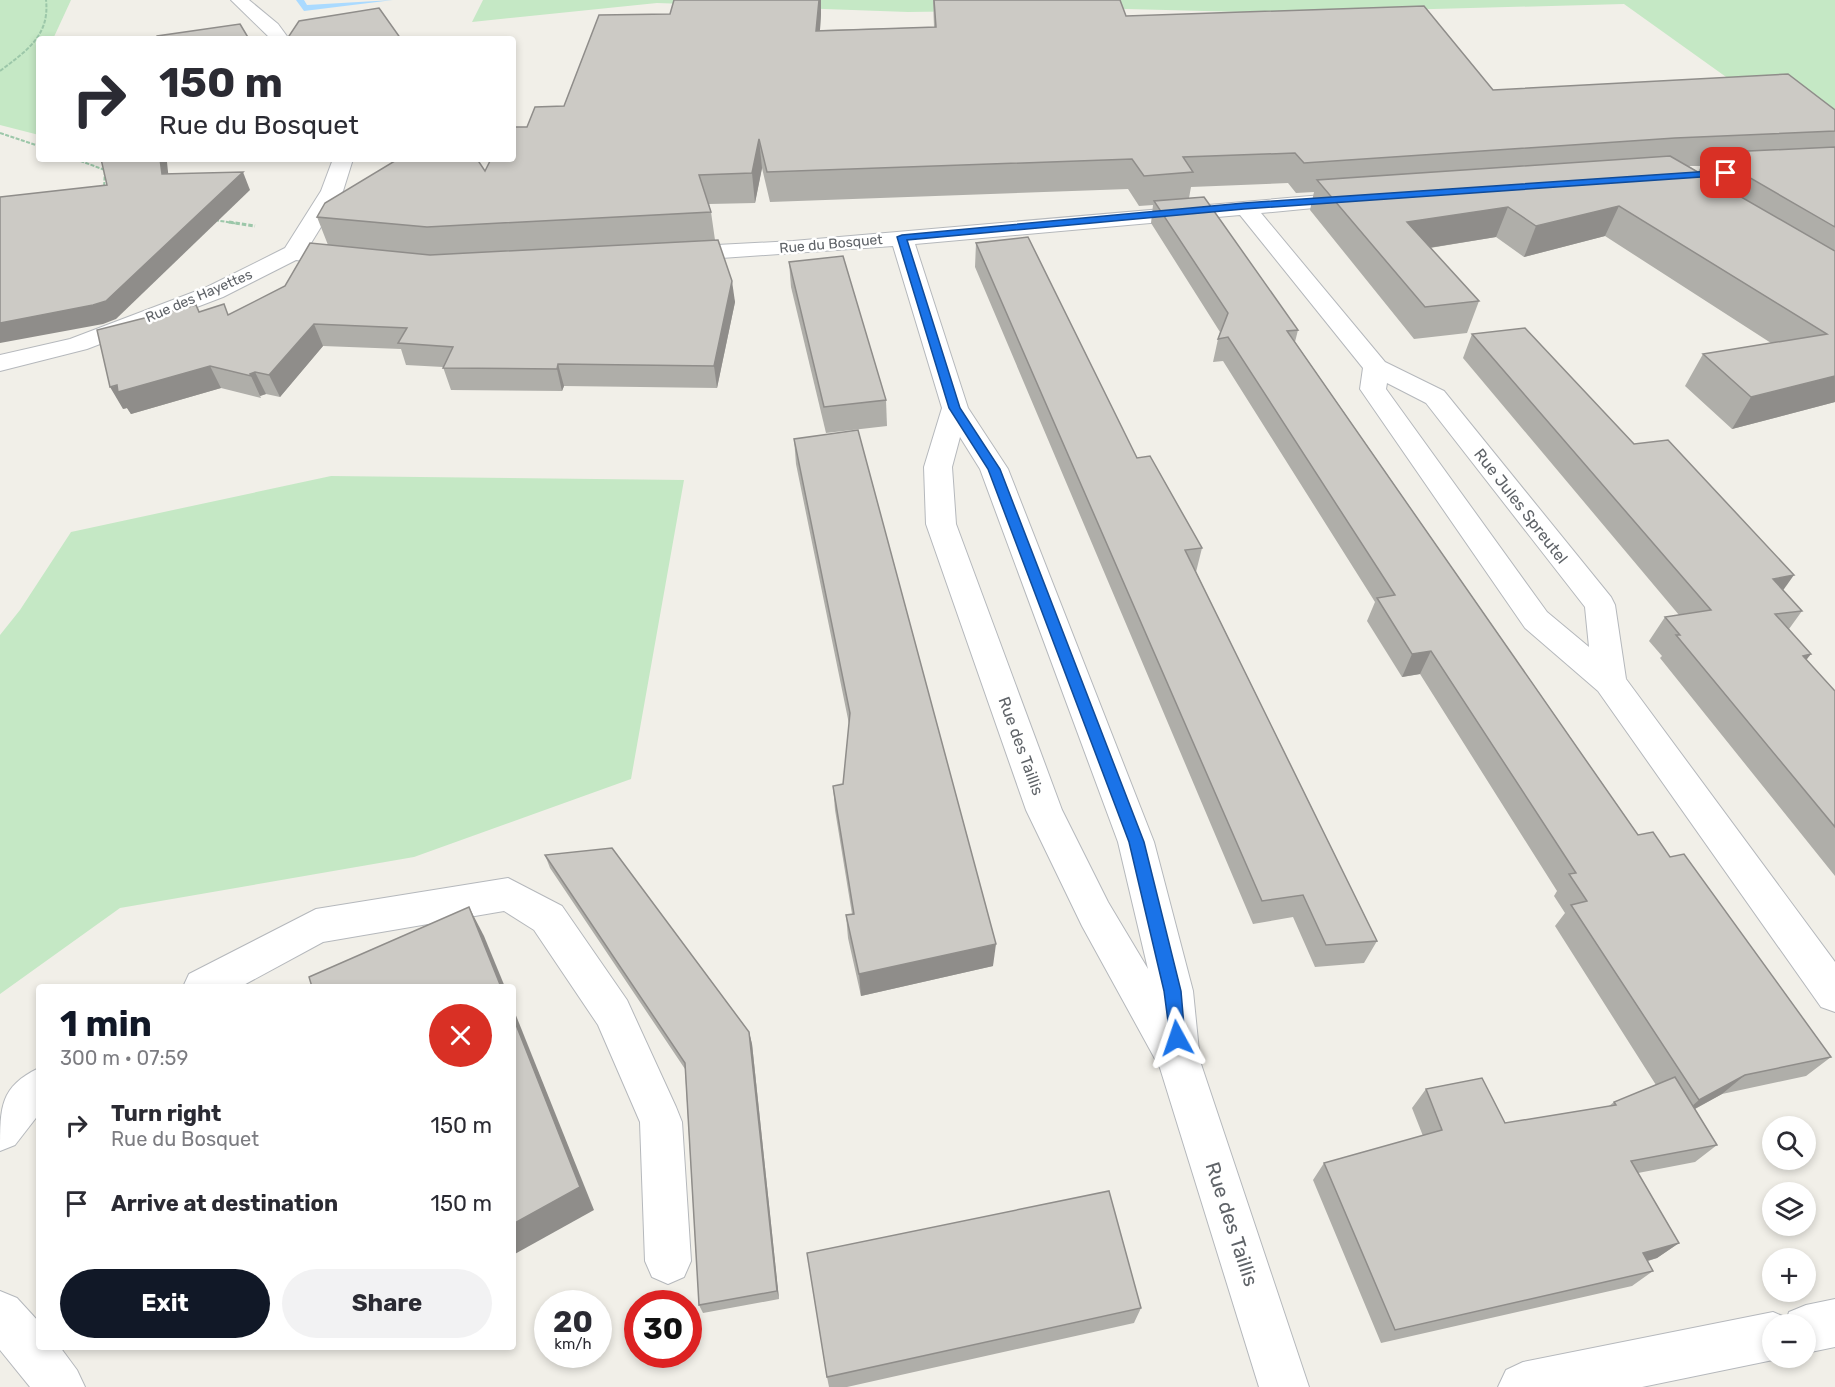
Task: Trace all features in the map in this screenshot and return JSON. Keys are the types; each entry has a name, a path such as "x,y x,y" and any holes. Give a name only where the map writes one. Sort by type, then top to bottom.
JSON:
{"street":[{"path":"239,0 272,28 278,36"},
{"path":"342,162 332,191 299,244 370,261"},
{"name":"Rue du Bosquet","path":"662,255 793,248 1375,196"},
{"name":"Rue Jules Spreutel","path":"1244,206 1376,367 1435,397 1600,605 1610,682"},
{"name":"Rue des Taillis","path":"902,237 955,408 994,469 1136,842 1173,991 1179,1062"},
{"name":"Rue des Hayettes","path":"0,363 89,340 215,292 299,244"},
{"name":"Rue Jules Spreutel","path":"1376,367 1373,389 1536,620 1610,682 1835,994"},
{"name":"Rue des Taillis","path":"955,408 938,467 941,524 1044,810 1095,914 1179,1062 1284,1387"},
{"path":"210,984 316,926 508,894 548,918 613,1013 661,1122 668,1261"},
{"path":"0,1130 25,1098 36,1090"},
{"path":"0,1315 30,1347 60,1387"},
{"path":"1816,1327 1835,1323"},
{"path":"1523,1387 1762,1338"}],"path":[{"path":"40,36 49,15 46,0"},
{"path":"0,71 36,41"},
{"path":"0,133 36,145"},
{"path":"83,162 105,170 104,192"},
{"path":"210,220 299,244"}],"green space":[{"path":"0,0 71,0 54,36 36,36 36,134 0,125"},
{"path":"483,0 1835,0 1835,128 1799,129 1624,4 1285,13 1127,9 908,12 657,3 472,22"},
{"path":"331,476 684,480 631,779 414,857 120,908 0,994 0,635 20,610 71,532"}],"building":[{"path":"674,0 819,0 816,31 936,27 934,0 1120,0 1126,16 1424,6 1493,90 1788,74 1835,110 1835,131 1675,138 1304,163 1295,153 1183,157 1193,172 1144,176 1132,159 767,172 759,139 752,173 699,175 711,212 427,227 317,217 325,203 393,162 479,162 485,171 490,162 516,162 516,127 527,127 535,107 564,106 599,15 670,14"},
{"path":"379,8 399,36 289,36 299,21"},
{"path":"240,24 247,36 157,36"},
{"path":"1835,147 1835,227 1707,153"},
{"path":"1670,156 1835,251 1835,376 1751,397 1703,354 1827,334 1619,206 1536,226 1508,207 1407,222 1479,301 1425,307 1317,180"},
{"path":"102,162 160,162 162,174 243,172 106,301 0,323 0,197 107,185"},
{"path":"1204,197 1298,330 1287,331 1638,835 1653,832 1670,857 1684,854 1831,1057 1745,1075 1699,1100 1571,905 1587,901 1569,874 1576,873 1431,651 1412,654 1377,598 1395,595 1228,337 1218,339 1228,313 1154,201"},
{"path":"1028,237 1137,458 1150,456 1202,548 1185,550 1377,941 1326,945 1303,895 1262,901 976,243"},
{"path":"718,240 732,281 714,366 558,364 557,369 443,368 453,347 398,343 407,328 314,324 269,375 255,372 250,374 251,376 210,366 118,392 117,385 110,387 97,330 196,305 199,312 224,304 228,315 285,286 310,243 430,255"},
{"path":"843,256 886,400 824,407 789,262"},
{"path":"1525,328 1634,444 1668,440 1794,575 1773,579 1802,611 1775,614 1811,654 1803,656 1835,691 1835,827 1676,635 1680,635 1665,617 1711,610 1472,334"},
{"path":"858,430 996,944 859,974 846,915 854,914 833,786 843,784 850,713 794,439"},
{"path":"612,848 749,1032 777,1291 702,1304 702,1290 698,1290 685,1063 545,855"},
{"path":"469,907 500,984 311,984 309,977"},
{"path":"516,1025 580,1187 516,1222"},
{"path":"1675,1077 1717,1145 1631,1161 1679,1243 1643,1253 1653,1271 1395,1330 1324,1163 1442,1130 1426,1089 1482,1078 1505,1123 1616,1105 1614,1102"},
{"path":"1109,1191 1141,1308 827,1377 807,1253"}],"waterway":[{"path":"300,0 304,8 389,0"}],"route":[{"path":"1177,1038 1173,991 1136,842 994,469 955,408 902,237 1244,206 1726,173"}]}
